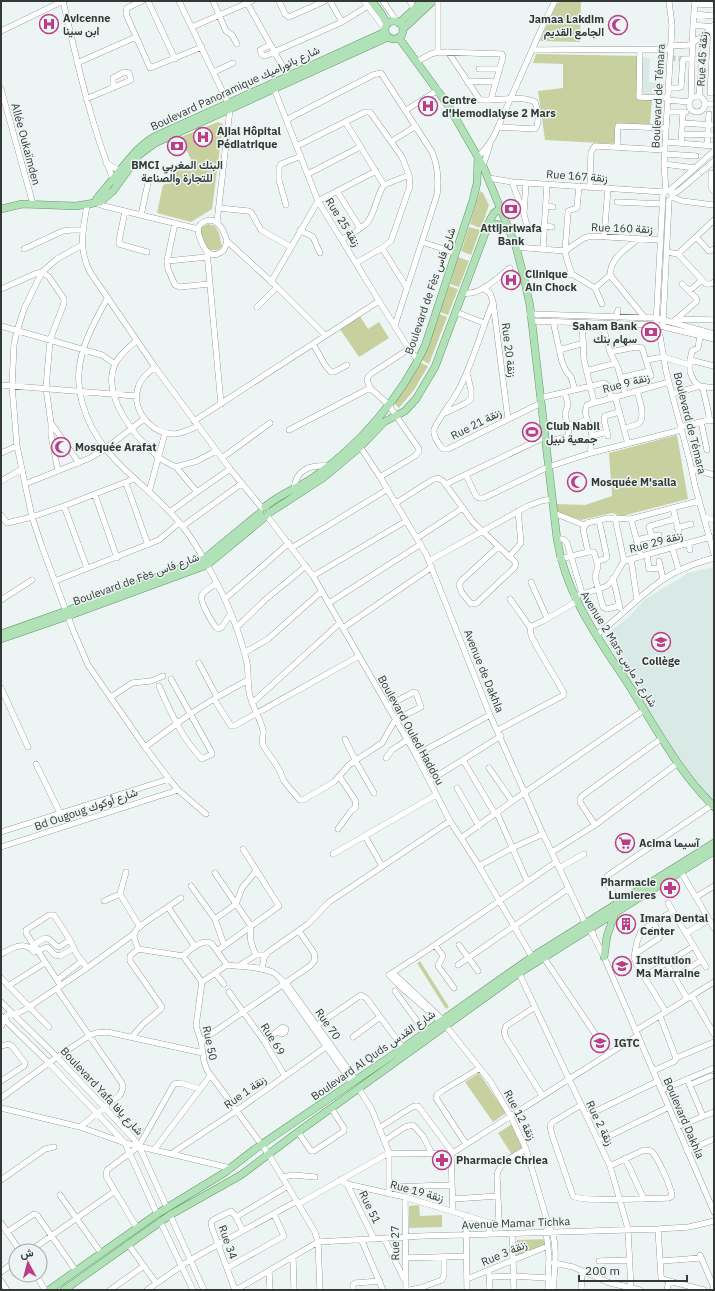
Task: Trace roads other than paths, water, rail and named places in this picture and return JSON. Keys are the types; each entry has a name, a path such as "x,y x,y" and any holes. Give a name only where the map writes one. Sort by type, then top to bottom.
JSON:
{"main road":[{"path":"370,4 381,13 392,27 402,34 399,38 392,40 392,27 376,1"},
{"name":"Boulevard Panoramique شارع بانوراميك","path":"273,86 288,76 392,27 423,1"},
{"name":"Boulevard Panoramique شارع بانوراميك","path":"1,208 33,204 87,205 103,201 132,154 150,139 273,86 392,27 432,1"},
{"name":"Avenue 2 Mars شارع 2 مارس","path":"399,38 418,61 438,90 478,156 489,178 510,229 516,248 524,278 531,318 557,539 560,559 566,579 575,600 596,635 678,763 688,778 713,806"},
{"name":"Boulevard de Fès شارع فاس","path":"1,639 206,562 294,489 358,444 418,360 433,322 476,190 478,156"},
{"name":"Boulevard de Fès شارع فاس","path":"265,512 323,478 358,444 384,422 405,411 416,399 435,367 488,224 494,213 501,208"},
{"path":"488,224 497,224 510,229"},
{"name":"Boulevard de Fès شارع فاس","path":"1,634 67,614"},
{"name":"Boulevard Al Quds شارع القدس","path":"49,1290 157,1214 217,1178 425,1032 544,958 619,903 714,843"},
{"name":"Boulevard Al Quds شارع القدس","path":"64,1290 160,1221 241,1175 331,1108 359,1090 443,1022 532,957 614,913 714,852"},
{"path":"604,957 607,936 614,913"}],"street":[{"path":"1,31 63,1 86,99 106,163 116,181"},
{"path":"142,1 127,8 126,14 150,68 202,47"},
{"path":"148,1 175,59"},
{"path":"179,1 229,106 217,222 226,241 277,287 325,335"},
{"path":"213,1 226,30 232,35 237,44"},
{"path":"278,1 285,14 289,17 325,1"},
{"path":"330,1 342,22"},
{"path":"364,1 370,4"},
{"path":"383,1 392,27"},
{"path":"410,1 414,9"},
{"path":"438,1 438,52"},
{"path":"550,9 552,1"},
{"path":"483,166 491,142 550,9 555,1"},
{"name":"Boulevard de Témara","path":"660,336 663,323 667,252 667,196 664,164 672,25 668,1"},
{"path":"192,27 248,2 288,76"},
{"path":"696,111 689,106 695,2 714,5"},
{"path":"270,45 261,49 261,55 265,56 342,22 370,4"},
{"path":"694,14 714,16"},
{"path":"693,25 713,26"},
{"path":"532,50 640,50 686,46 703,36 713,26"},
{"name":"Rue 45 زنقة","path":"713,26 713,92"},
{"path":"696,111 703,108 703,36"},
{"path":"77,63 136,37"},
{"path":"640,50 638,97 690,100 695,96 714,104"},
{"path":"418,61 438,52 502,54 503,57 491,99"},
{"path":"448,52 480,100 510,99 531,100 535,102 537,108 537,127 533,129 498,127"},
{"path":"703,52 713,52"},
{"path":"668,88 681,87 683,59 692,59"},
{"path":"214,72 233,63"},
{"path":"479,69 500,69"},
{"path":"286,120 379,73 382,74 432,152 436,161 439,184 437,196 395,325"},
{"path":"467,82 495,81"},
{"name":"Rue 25 زنقة","path":"273,86 318,201 379,302 409,349 418,360"},
{"path":"86,99 113,88"},
{"name":"Allée Oukaïmden","path":"1,89 33,204"},
{"path":"406,110 438,90"},
{"path":"702,100 713,92"},
{"path":"667,112 696,111 711,114 711,125 707,135 707,145"},
{"path":"297,146 366,112 370,112 402,157 409,175 409,192 391,241 356,263"},
{"path":"681,143 683,112"},
{"path":"346,123 384,185"},
{"path":"682,123 711,125"},
{"path":"392,141 416,126"},
{"path":"617,147 618,126 666,128"},
{"path":"681,134 714,135"},
{"path":"478,156 491,142"},
{"path":"666,142 714,146"},
{"path":"590,188 592,149 598,146 696,156"},
{"path":"308,174 360,147"},
{"path":"667,196 714,151"},
{"path":"286,205 279,180 278,168 281,164 301,156"},
{"path":"667,196 702,172 714,161"},
{"path":"106,163 122,172"},
{"path":"664,164 695,168"},
{"path":"271,282 318,201 376,171"},
{"path":"702,172 713,173 711,185 712,190 714,191"},
{"path":"342,239 360,228 369,220 378,195 384,185 409,175"},
{"name":"Rue 167 زنقة","path":"489,178 512,182 608,188 667,196"},
{"path":"512,182 524,214 528,230"},
{"path":"141,215 148,183"},
{"path":"524,214 526,183"},
{"path":"543,249 547,184"},
{"path":"572,274 565,251 568,211 577,208 579,186"},
{"path":"604,237 608,188"},
{"path":"337,191 360,228"},
{"path":"617,202 667,196 682,201 714,205"},
{"name":"Boulevard de Témara","path":"667,196 660,240 656,325 660,336 663,357 699,501 714,554"},
{"path":"95,203 198,229"},
{"name":"Boulevard Ouled Haddou","path":"87,205 82,245 85,262 107,299 196,424 291,545 313,576 416,755 450,821 479,866 532,957"},
{"path":"546,206 553,207"},
{"path":"218,208 250,212 260,230 291,247"},
{"path":"125,211 119,244 147,252"},
{"path":"217,222 206,220 200,224 198,235 207,255 221,404"},
{"path":"678,254 714,220"},
{"path":"175,223 167,262 168,269 178,287 209,284"},
{"path":"544,226 552,227"},
{"path":"24,249 63,231 83,230"},
{"path":"300,230 313,237 320,253"},
{"name":"Rue 160 زنقة","path":"565,251 586,237 660,240"},
{"path":"696,238 709,252 714,249"},
{"path":"594,288 610,275 614,261 638,239"},
{"path":"167,262 220,253 225,248 226,241"},
{"path":"422,242 456,254"},
{"path":"82,245 57,259 42,272 24,309 17,331 14,344 12,386 17,446 24,484 32,517 67,614 88,665 169,779 178,790 206,814"},
{"path":"382,248 407,288"},
{"path":"516,248 565,251"},
{"path":"667,252 678,254 702,280 709,284 714,282"},
{"path":"463,293 473,293 510,268"},
{"path":"1,289 34,274 42,272"},
{"path":"42,272 50,278 65,301 50,340 46,388 51,423 51,435 58,471"},
{"path":"540,273 558,275 572,274 594,288 602,304"},
{"path":"610,275 645,318"},
{"path":"689,290 702,280"},
{"path":"675,321 697,301 689,290 682,284"},
{"path":"257,307 277,287"},
{"path":"445,413 467,373 484,323 493,302 490,293 482,288"},
{"path":"107,299 82,349 80,391 85,412 105,449 181,524 206,562 226,598 244,653 247,665 248,691 263,730 263,744 278,768 283,780 300,800 303,800 329,785 355,760 382,743 395,720 421,706 416,693 413,692 387,706"},
{"path":"155,367 141,380 138,388 136,396 139,410 144,419 155,429 165,433 175,434 196,424 221,404 325,335 379,302"},
{"name":"Rue 20 زنقة","path":"493,302 508,419"},
{"path":"616,318 618,310"},
{"path":"456,312 484,323"},
{"path":"531,318 656,318 663,323 714,340"},
{"path":"531,318 553,322 656,325 675,321 714,320"},
{"path":"675,321 714,334"},
{"path":"553,322 563,366 571,377 575,390"},
{"path":"582,323 584,360 590,386 591,403 586,407 587,420 592,439 591,453"},
{"path":"602,323 610,352 616,363 626,394"},
{"path":"1,326 102,355 115,364"},
{"path":"466,475 476,496 480,499 489,496 548,466 701,422 711,421 704,392 694,381 689,362 692,351 698,348 700,336"},
{"path":"136,341 121,355 115,364 113,373 113,394 131,429 141,441 159,457 176,467 197,492"},
{"path":"559,350 584,343"},
{"path":"312,344 331,372 334,372 347,365"},
{"path":"610,352 640,347 643,349 650,373 621,378"},
{"path":"380,477 415,456 419,451 397,416 388,404 370,388 367,380 372,373 409,349"},
{"path":"647,360 663,357 714,366"},
{"path":"586,371 616,363"},
{"path":"445,413 469,402 471,399 471,390 467,373"},
{"name":"Rue 9 زنقة","path":"591,403 669,382"},
{"name":"Rue 21 زنقة","path":"445,413 435,426 434,431 435,437 441,447 446,450 453,448 541,401 565,393 606,383 613,397"},
{"path":"1,385 136,396"},
{"path":"672,394 700,386 714,388"},
{"path":"289,430 370,388"},
{"path":"624,428 638,424 641,421 642,408 637,391"},
{"path":"446,484 545,440 567,436 569,432 565,413 568,404 565,393"},
{"path":"613,397 628,444"},
{"path":"592,439 607,434 604,420 605,416 619,412"},
{"path":"24,484 79,464 105,449 144,419"},
{"path":"568,426 587,420"},
{"path":"701,422 707,450"},
{"path":"51,423 79,464"},
{"path":"222,458 270,423"},
{"path":"149,492 165,433"},
{"name":"Avenue de Dakhla","path":"358,444 388,489 421,544 431,564 490,715 501,736 542,834 588,926"},
{"path":"1,453 17,446"},
{"path":"176,467 197,461 216,451"},
{"path":"170,512 230,469"},
{"path":"692,469 714,475"},
{"path":"1,481 22,470"},
{"path":"396,503 432,480 439,478 446,484 462,508 482,532 516,563 514,568 477,603 473,604 468,601 458,587 461,582 498,547"},
{"path":"1,515 7,523 32,517 95,495 134,479"},
{"path":"126,483 148,544"},
{"path":"55,581 159,540 242,484"},
{"path":"226,598 291,545 388,489"},
{"path":"95,495 116,558"},
{"path":"252,703 341,626 431,564 518,511 535,502 552,499"},
{"path":"588,552 584,528 587,523 615,518 631,519 699,501"},
{"path":"64,506 87,568"},
{"path":"417,538 462,508"},
{"path":"673,508 682,545"},
{"path":"509,557 521,543 518,511"},
{"path":"554,513 584,528"},
{"path":"704,517 714,520"},
{"path":"615,518 624,561"},
{"path":"631,519 636,540 649,569 660,568"},
{"path":"652,537 650,526 675,519"},
{"path":"599,520 607,556 606,559 600,560"},
{"path":"313,576 406,521"},
{"path":"677,528 691,524"},
{"path":"636,540 659,535"},
{"name":"Rue 29 زنقة","path":"530,627 575,600 582,593 608,586 624,561 710,537"},
{"path":"557,539 564,539 568,543 582,593"},
{"path":"688,543 690,550"},
{"path":"329,603 421,544"},
{"path":"672,548 679,571"},
{"path":"560,559 588,552 594,552 600,560"},
{"path":"596,635 663,580 679,571 714,558"},
{"path":"631,559 637,600"},
{"path":"600,560 595,577 602,604 606,609 619,606"},
{"path":"659,561 663,580"},
{"path":"236,628 266,599 306,566"},
{"path":"613,578 622,614"},
{"path":"1,600 32,580"},
{"path":"531,582 547,618"},
{"path":"217,583 202,594 201,598 204,605 212,622 218,629 222,627 231,613"},
{"path":"244,653 268,639 322,591"},
{"path":"498,730 564,695 534,642 530,627 510,599"},
{"path":"199,663 232,726 359,656"},
{"path":"110,697 132,683 151,681 163,676"},
{"path":"159,686 188,743 201,758 204,759 212,755 172,679"},
{"path":"145,746 190,714 248,680"},
{"path":"1,688 28,747"},
{"path":"461,838 644,710"},
{"path":"416,755 490,715"},
{"path":"429,781 501,736"},
{"path":"595,824 580,802 582,796 662,738"},
{"path":"346,739 355,760 374,793"},
{"path":"386,758 392,750 407,740"},
{"path":"463,760 496,813 527,882"},
{"path":"552,852 595,824 678,763"},
{"path":"36,764 60,812"},
{"path":"489,768 512,802"},
{"path":"338,829 351,810 356,807 355,800 339,776"},
{"name":"Bd Ougoug شارع أوكوك","path":"1,832 60,812 169,779"},
{"path":"457,788 479,826"},
{"name":"Bd Ougoug شارع أوكوك","path":"1,847 178,790"},
{"path":"333,854 436,795"},
{"path":"619,903 606,881 607,876 713,806"},
{"path":"238,966 256,955 265,955 308,924 329,902 450,821"},
{"path":"479,866 542,834"},
{"path":"365,836 382,866"},
{"path":"217,951 279,906 243,849"},
{"path":"559,868 584,854"},
{"path":"454,988 438,966 443,956 435,945 556,862"},
{"path":"215,919 236,904 242,888 256,871"},
{"path":"126,872 120,894 140,927"},
{"path":"681,872 714,928"},
{"path":"215,873 251,926 251,945 256,955"},
{"path":"191,886 215,919 224,945"},
{"path":"696,897 714,886"},
{"path":"458,966 568,888"},
{"path":"104,901 120,894"},
{"path":"20,1012 18,1019 11,1025 2,1021 12,1012 20,1012 29,1007 87,968 135,933 140,927 181,898"},
{"path":"668,903 706,967"},
{"path":"168,907 195,947"},
{"path":"666,1012 635,960 635,954 641,931 673,911"},
{"path":"59,987 57,980 37,952 26,933 26,931 51,914 56,917 87,968"},
{"path":"686,933 709,920"},
{"path":"635,954 660,938 654,923"},
{"name":"Boulevard Dakhla","path":"588,926 604,957 714,1212"},
{"path":"202,1041 310,966 315,960 314,953 299,931"},
{"path":"135,933 134,937 138,949"},
{"path":"33,945 45,938 49,938 56,946 59,947 70,940"},
{"path":"138,949 183,956 202,982 227,965 209,942 205,942 195,947 183,956"},
{"name":"Rue 12 زنقة","path":"435,945 391,974 443,1022 490,1081 510,1115 526,1149 550,1230"},
{"path":"459,945 478,971"},
{"path":"1,954 17,946 32,949 59,987 89,1036 122,1083 123,1088 120,1095 80,1127"},
{"path":"37,952 47,946 55,955 60,956 74,948"},
{"path":"645,976 694,946"},
{"path":"132,1038 143,1024 162,1007 130,961 130,956 138,949"},
{"path":"262,969 265,955"},
{"path":"544,958 608,1054"},
{"path":"674,977 702,960"},
{"path":"57,980 82,961"},
{"path":"8,986 43,964"},
{"path":"666,964 714,1034"},
{"name":"Rue 70","path":"227,965 262,969 274,973 284,983 354,1082"},
{"path":"216,972 224,984"},
{"name":"Rue 2 زنقة","path":"519,973 610,1166 628,1229 631,1289"},
{"path":"1,978 49,1027"},
{"name":"Rue 50","path":"202,982 196,1022 202,1041 205,1066 210,1077 269,1155 315,1232 318,1242"},
{"path":"148,1290 190,1260 389,1153 452,1153 608,1054 660,1016 714,982"},
{"path":"395,990 425,1032"},
{"name":"Rue 69","path":"229,992 264,1041 284,1076"},
{"path":"315,1026 361,995 366,999 403,1048"},
{"name":"Boulevard Yafa شارع يافا","path":"1,1002 57,1057 134,1139 139,1146 167,1208"},
{"path":"535,1007 506,1026 504,1032 542,1095"},
{"path":"660,1016 676,1058"},
{"path":"353,1037 380,1017"},
{"name":"Boulevard Yafa شارع يافا","path":"11,1025 125,1143 157,1214"},
{"path":"1,1089 3,1096 89,1036 103,1032 203,1053"},
{"path":"264,1041 277,1032"},
{"path":"653,1071 675,1061 676,1058 714,1042"},
{"path":"1,1045 8,1044 12,1046 25,1063 24,1066 1,1081"},
{"path":"38,1053 44,1044"},
{"name":"Rue 1 زنقة","path":"171,1154 236,1112 328,1045"},
{"path":"466,1144 436,1098 442,1091 480,1068"},
{"path":"688,1082 711,1069 711,1076 714,1083"},
{"path":"662,1090 711,1076"},
{"path":"155,1150 210,1077"},
{"path":"155,1150 210,1077"},
{"path":"586,1116 658,1081"},
{"path":"73,1089 79,1082"},
{"path":"137,1228 114,1191 106,1176 106,1170 139,1146 174,1084 180,1082 200,1089"},
{"path":"688,1082 703,1116"},
{"path":"359,1090 369,1104 389,1153 389,1194"},
{"path":"581,1105 553,1122 550,1126 572,1195 576,1198 583,1199 644,1199 669,1198 672,1196 656,1157 651,1151 646,1150 625,1158 610,1166"},
{"path":"379,1128 412,1107 418,1106 452,1153 453,1211"},
{"path":"598,1141 669,1107"},
{"path":"1,1108 80,1127 125,1143 230,1168"},
{"path":"298,1132 311,1150 314,1151 344,1131 344,1128 331,1108"},
{"path":"677,1127 714,1112"},
{"path":"384,1141 409,1125 413,1125 423,1136 432,1154"},
{"path":"687,1151 714,1139"},
{"path":"1,1180 45,1149 54,1147"},
{"path":"489,1234 490,1223 499,1223 497,1175 499,1168 526,1149"},
{"path":"625,1158 644,1199"},
{"path":"282,1177 294,1175 315,1177"},
{"name":"Rue 19 زنقة","path":"340,1180 348,1184 404,1197 490,1223"},
{"name":"Rue 51","path":"348,1184 374,1239"},
{"path":"390,1187 452,1185"},
{"path":"236,1216 288,1186"},
{"path":"42,1243 114,1191"},
{"path":"60,1194 101,1253"},
{"path":"453,1199 498,1196"},
{"name":"Rue 27","path":"404,1197 406,1290"},
{"name":"Rue 34","path":"235,1290 211,1223 213,1220 228,1212 232,1212 236,1216 243,1231"},
{"path":"7,1232 36,1214 76,1271"},
{"path":"227,1268 284,1235 274,1214"},
{"path":"170,1215 204,1290"},
{"path":"466,1215 467,1290"},
{"path":"160,1221 193,1290"},
{"name":"Avenue Mamar Tichka","path":"318,1242 550,1230 658,1229 689,1227 714,1221"},
{"path":"1,1223 15,1243"},
{"path":"658,1229 661,1277 669,1281 704,1290"},
{"path":"548,1290 548,1246 550,1230"},
{"path":"550,1230 554,1263 553,1290"},
{"path":"512,1233 514,1290"},
{"path":"384,1238 405,1280"},
{"path":"360,1240 383,1290"},
{"path":"235,1290 318,1242 320,1290"},
{"path":"128,1244 156,1283"},
{"name":"Rue 3 زنقة","path":"468,1279 489,1274 512,1260 548,1246"},
{"path":"405,1258 467,1256"},
{"path":"661,1261 700,1256 714,1290"},
{"path":"293,1257 294,1290"},
{"path":"410,1290 442,1280 444,1275 444,1257"},
{"path":"599,1261 630,1260"},
{"path":"554,1263 568,1266 605,1281 631,1289 640,1290"},
{"path":"110,1290 144,1266"},
{"path":"269,1271 270,1290"},
{"path":"581,1290 582,1271"},
{"path":"490,1290 489,1274 548,1278"},
{"path":"1,1281 7,1290"},
{"path":"353,1290 353,1285 355,1283 380,1281"},
{"path":"667,1290 669,1281"}],"tunnel":[{"path":"670,58 683,59"}],"place":[{"name":"Avicenne ابن سينا","path":"49,24"},
{"name":"Jamaa Lakdim الجامع القديم","path":"618,25"},
{"name":"Centre d'Hemodialyse 2 Mars","path":"428,106"},
{"name":"Ajial Hôpital Pédiatrique","path":"203,137"},
{"name":"BMCI البنك المغربي للتجارة والصناعة","path":"177,146"},
{"name":"Attijarlwafa Bank","path":"511,209"},
{"name":"Clinique Ain Chock","path":"511,280"},
{"name":"Saham Bank سهام بنك","path":"651,332"},
{"name":"Club Nabil جمعية نبيل","path":"532,432"},
{"name":"Mosquée Arafat","path":"61,447"},
{"name":"Mosquée M'salla","path":"577,482"},
{"name":"Collège","path":"661,642"},
{"name":"Acima آسيما","path":"625,843"},
{"name":"Pharmacie Lumieres","path":"670,888"},
{"name":"Imara Dental Center","path":"626,924"},
{"name":"Institution Ma Marraine","path":"622,966"},
{"name":"IGTC","path":"600,1043"},
{"name":"Pharmacie Chriea","path":"442,1160"}]}
